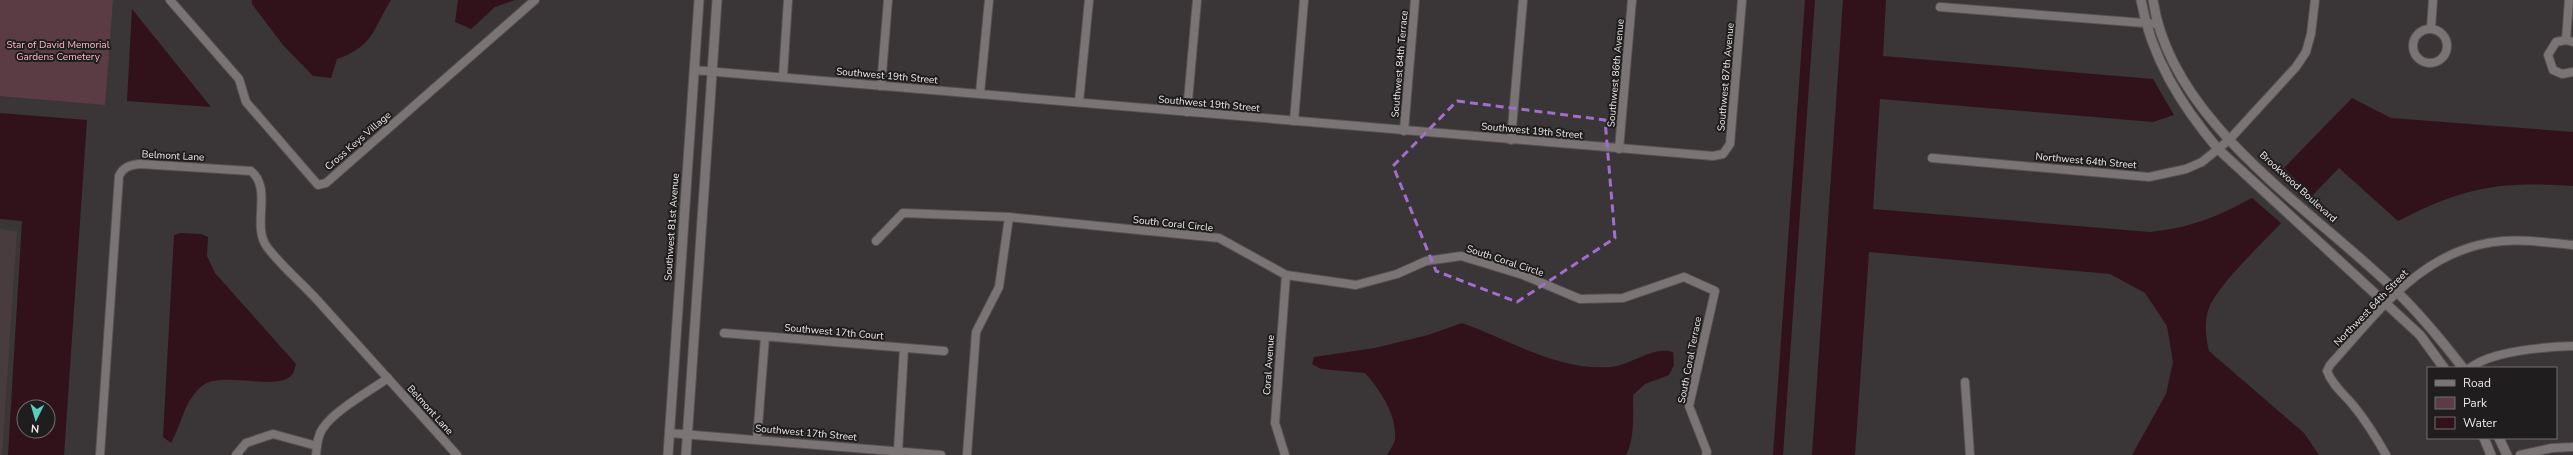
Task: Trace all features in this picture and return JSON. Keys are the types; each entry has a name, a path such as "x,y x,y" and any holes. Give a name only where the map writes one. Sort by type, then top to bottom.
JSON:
{"street":[{"name":"Cross Keys Village","path":"170,0 239,79 246,102 318,184 326,183 535,0"},
{"name":"Southwest 81st Avenue","path":"668,455 699,0"},
{"path":"686,455 717,0"},
{"path":"783,76 788,0"},
{"path":"881,86 888,0"},
{"path":"980,93 988,0"},
{"path":"1079,102 1089,0"},
{"path":"1187,112 1197,0"},
{"path":"1294,121 1304,0"},
{"name":"Southwest 84th Terrace","path":"1404,130 1415,0"},
{"path":"1511,140 1523,0"},
{"name":"Southwest 86th Avenue","path":"1619,149 1632,0"},
{"name":"Southwest 87th Avenue","path":"1723,154 1730,144 1742,0"},
{"path":"2141,0 2145,23 2167,78 2194,120 2218,149 2420,335 2443,367"},
{"name":"Brookwood Boulevard","path":"2154,0 2157,24 2178,72 2204,112 2229,140 2397,292 2432,328 2461,367"},
{"name":"Northwest 64th Street","path":"1932,158 2149,177 2186,169 2202,162 2229,140 2306,52 2312,34 2314,0"},
{"path":"2431,28 2433,0"},
{"path":"2569,0 2569,41 2552,46 2548,60 2557,73 2567,74 2573,72"},
{"path":"1940,6 2157,24"},
{"path":"2431,28 2441,32 2447,42 2447,47 2439,61 2428,63 2422,61 2414,53 2413,41 2420,31 2431,28"},
{"name":"Southwest 19th Street","path":"694,70 783,76 881,86 980,93 1619,149 1713,156 1723,154"},
{"name":"Belmont Lane","path":"100,455 119,176 122,170 131,165 251,171 258,177 261,186 262,240 457,455"},
{"name":"South Coral Circle","path":"876,241 903,212 1009,217 1219,238 1286,275 1356,285 1397,274 1426,261 1461,256 1523,275 1580,299 1622,298 1684,277 1715,291"},
{"path":"967,455 976,332 999,287 1009,217"},
{"name":"Northwest 64th Street","path":"2386,455 2353,405 2330,378 2327,371 2387,303 2415,275 2445,257 2473,247 2502,241 2573,245"},
{"name":"Coral Avenue","path":"1285,455 1275,424 1286,275"},
{"name":"South Coral Terrace","path":"1706,455 1707,452 1689,406 1715,291"},
{"name":"Southwest 17th Court","path":"724,333 944,351"},
{"path":"757,439 765,336"},
{"path":"2471,367 2477,362 2504,355 2544,348 2573,346"},
{"path":"898,451 904,348"},
{"path":"316,455 317,446 323,428 352,402 388,378"},
{"path":"1965,382 1970,455"},
{"name":"Southwest 17th Street","path":"669,433 941,455"},
{"path":"236,455 246,443 273,434 317,446"},
{"path":"2484,439 2492,455"},
{"path":"2499,439 2507,455"},
{"path":"2520,455 2552,448 2573,447"}],"highlighted area":[{"path":"1457,101 1605,120 1615,238 1517,302 1436,271 1393,166"}],"shaded area":[{"path":"0,229 17,231 2,455 0,455"}],"green space":[{"name":"Star of David Memorial Gardens Cemetery","path":"0,0 113,0 105,105 0,96"}],"water":[{"path":"252,0 391,0 371,36 365,43 358,49 337,59 331,78 313,76 283,45 252,4"},
{"path":"458,0 515,0 495,7 471,29 455,22"},
{"path":"1843,0 1886,0 1883,56 2153,79 2174,115 2153,122 1880,99 1873,209 2150,232 2203,221 2252,198 2281,223 2229,278 2212,301 2206,321 2206,336 2209,351 2304,433 2319,455 2132,455 2166,394 2173,362 2167,326 2145,293 2110,274 1869,252 1855,455 1812,455"},
{"path":"132,9 211,107 127,101"},
{"path":"2352,98 2391,118 2573,132 2573,186 2524,185 2483,189 2443,200 2398,221 2339,168 2312,196 2284,168"},
{"path":"0,113 87,120 64,455 8,455 22,221 0,219"},
{"path":"181,233 201,234 208,237 207,256 215,273 296,364 293,374 285,380 262,382 222,380 211,382 202,386 187,406 171,443 163,437 174,235"},
{"path":"1462,323 1535,353 1572,364 1591,367 1619,366 1650,354 1665,351 1673,352 1674,365 1669,375 1645,384 1633,395 1632,434 1626,455 1387,455 1395,440 1393,420 1386,402 1370,379 1365,373 1321,369 1312,364 1314,357 1375,348 1428,335"}],"waterway":[{"path":"1778,455 1810,0"}]}
